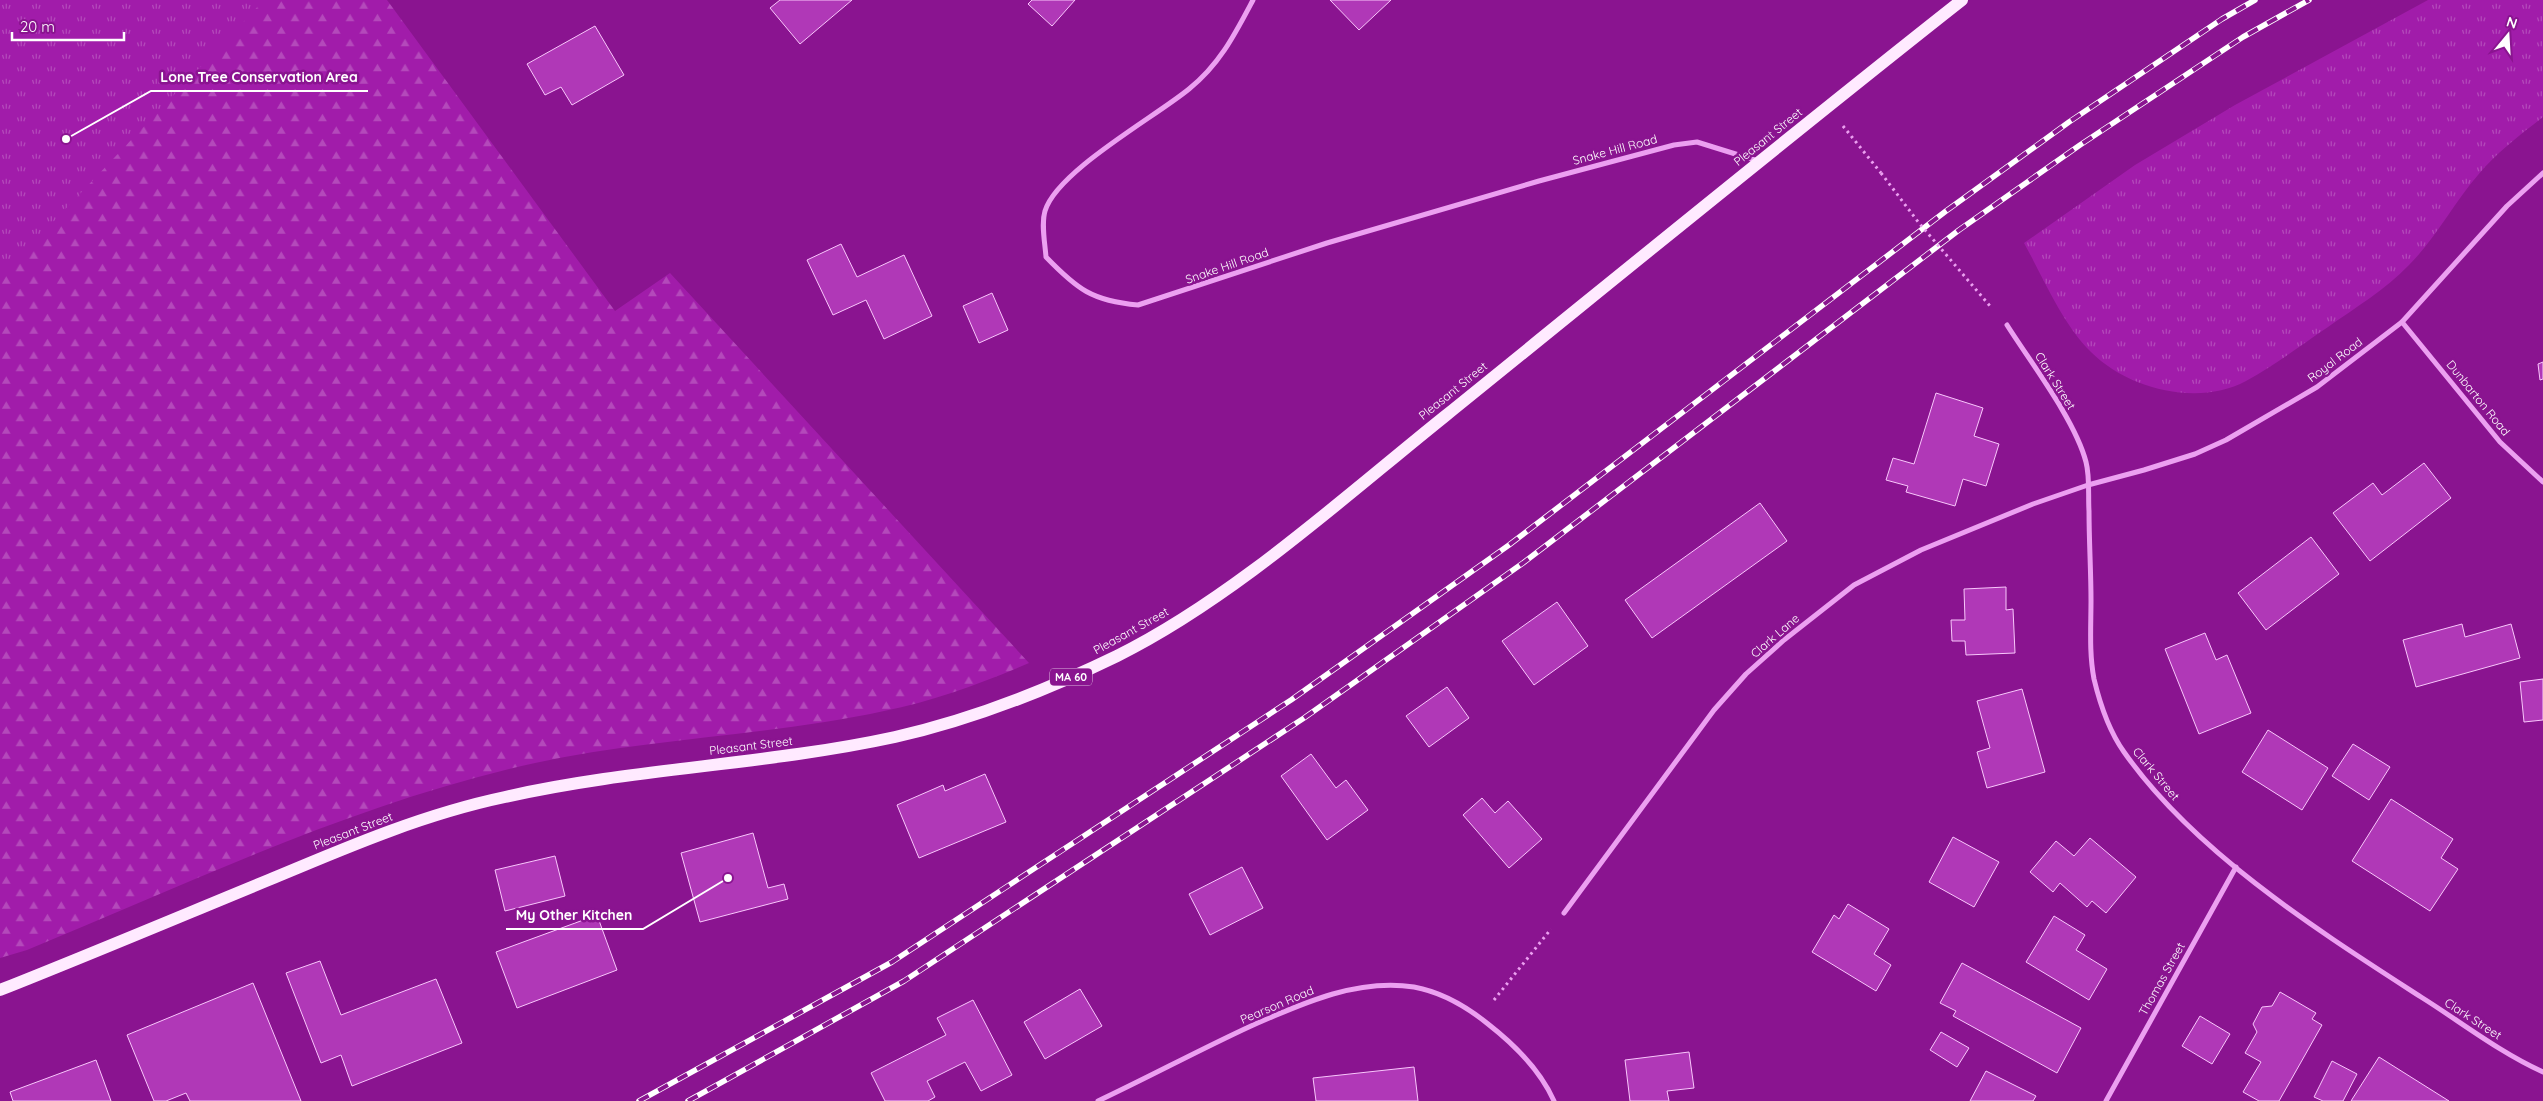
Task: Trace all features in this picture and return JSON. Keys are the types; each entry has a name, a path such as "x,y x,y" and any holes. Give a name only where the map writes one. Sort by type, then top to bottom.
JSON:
{"main road":[{"name":"Pleasant Street","path":"0,990 348,847 437,816 502,797 550,788 801,753 893,737 931,728 1000,705 1120,654 1156,635 1274,553 1827,106 1962,0"}],"street":[{"name":"Snake Hill Road","path":"1253,0 1228,48 1190,88 1075,172 1057,189 1045,211 1046,257 1068,280 1097,298 1115,303 1138,304 1336,241 1539,180 1674,145 1697,142 1760,162"},
{"name":"Royal Road","path":"2088,485 2144,470 2226,440 2317,387 2402,322 2507,206 2543,173"},
{"name":"Dunbarton Road","path":"2402,322 2500,442 2543,482"},
{"name":"Clark Street","path":"2007,325 2068,421 2087,463 2091,654 2094,676 2106,716 2124,752 2147,781 2198,836 2236,867 2388,976 2492,1044 2543,1072"},
{"name":"Clark Lane","path":"1564,913 1714,710 1746,674 1784,640 1854,585 1921,550 2088,485"},
{"name":"Thomas Street","path":"2106,1101 2236,867"},
{"name":"Pearson Road","path":"1098,1101 1202,1048 1308,1000 1336,992 1387,986 1414,987 1459,1004 1480,1017 1529,1061 1547,1086 1554,1101"}],"path":[{"path":"1827,106 1919,223 1990,306"},
{"path":"1480,1017 1564,913"}],"green space":[{"path":"0,0 387,0 615,311 670,273 1029,663 958,691 884,711 797,726 578,755 469,779 404,799 277,845 27,950 0,958"},
{"path":"0,0 264,0 0,278"},
{"path":"2428,0 2543,0 2543,117 2509,144 2485,167 2419,255 2370,298 2267,369 2227,389 2207,393 2164,390 2124,376 2106,365 2091,352 2062,314 2024,243 2135,165 2235,105"}],"building":[{"path":"780,0 852,0 800,44 770,8"},
{"path":"1032,0 1075,0 1052,26 1028,4"},
{"path":"1330,0 1391,0 1359,30"},
{"path":"595,26 624,75 572,105 561,87 545,95 527,64"},
{"path":"841,244 857,277 904,255 932,316 884,339 866,300 833,315 807,260"},
{"path":"992,293 1008,330 979,343 963,306"},
{"path":"2543,362 2543,379 2540,380 2538,364"},
{"path":"1936,393 1983,408 1974,436 1999,444 1986,486 1963,479 1955,506 1906,492 1908,486 1886,480 1893,458 1914,464"},
{"path":"2424,463 2451,498 2370,561 2333,513 2373,483 2382,495"},
{"path":"1760,503 1787,541 1652,638 1625,600"},
{"path":"2311,537 2339,574 2266,630 2238,593"},
{"path":"2006,587 2006,610 2013,609 2015,653 1966,655 1965,641 1952,641 1951,620 1965,620 1964,589"},
{"path":"1557,602 1588,646 1534,685 1502,641"},
{"path":"2462,624 2465,637 2511,624 2520,658 2416,687 2403,640"},
{"path":"2205,633 2216,660 2227,655 2251,713 2199,734 2165,649"},
{"path":"2543,679 2543,720 2524,722 2520,682"},
{"path":"1447,687 1469,718 1429,747 1406,716"},
{"path":"2022,689 2045,772 1987,788 1977,752 1990,748 1977,701"},
{"path":"2268,730 2328,768 2302,810 2242,772"},
{"path":"2353,744 2390,767 2369,800 2332,776"},
{"path":"1311,754 1336,788 1346,780 1368,810 1327,840 1281,776"},
{"path":"985,774 1006,822 919,858 897,805 943,785 945,791"},
{"path":"1482,798 1495,813 1508,801 1542,839 1509,868 1463,815"},
{"path":"2391,799 2453,839 2441,858 2458,869 2430,911 2352,861"},
{"path":"753,833 768,888 784,884 788,899 700,922 681,853"},
{"path":"1953,837 1999,862 1974,907 1929,882"},
{"path":"2090,838 2136,877 2106,913 2092,901 2087,907 2060,883 2053,892 2030,872 2056,841 2074,856"},
{"path":"555,856 565,896 505,911 495,870"},
{"path":"1242,867 1263,908 1210,935 1189,894"},
{"path":"1848,904 1889,929 1874,954 1891,965 1876,991 1812,952 1834,915 1839,919"},
{"path":"597,915 617,970 517,1008 496,952"},
{"path":"2054,916 2085,935 2076,950 2107,969 2089,1000 2026,962"},
{"path":"320,961 341,1015 436,979 462,1043 352,1086 341,1055 321,1063 286,973"},
{"path":"1962,963 2081,1028 2057,1073 1953,1016 1956,1011 1940,1003"},
{"path":"253,983 301,1101 190,1101 186,1093 166,1101 154,1101 127,1035"},
{"path":"1080,989 1102,1026 1045,1059 1024,1022"},
{"path":"2280,992 2316,1013 2312,1019 2322,1025 2279,1101 2259,1101 2243,1092 2261,1062 2245,1053 2257,1032 2253,1024 2262,1007 2272,1006"},
{"path":"973,1000 1012,1075 981,1091 965,1062 927,1081 935,1097 928,1101 885,1101 871,1073 946,1035 937,1018"},
{"path":"2200,1016 2230,1034 2212,1064 2182,1046"},
{"path":"1941,1032 1969,1048 1957,1067 1930,1050"},
{"path":"1689,1052 1694,1088 1667,1091 1669,1101 1630,1101 1625,1060"},
{"path":"2379,1057 2449,1101 2351,1101"},
{"path":"96,1060 111,1101 13,1101 10,1092"},
{"path":"2332,1061 2357,1074 2343,1101 2323,1101 2314,1097"},
{"path":"1414,1067 1418,1101 1316,1101 1313,1078"},
{"path":"1986,1071 2036,1096 2033,1101 1970,1101"}],"railway":[{"path":"639,1101 892,962 1291,700 1509,545 1946,211 2069,122 2222,19 2255,0"},
{"path":"688,1101 904,981 1304,718 1523,563 1959,230 2080,145 2243,37 2309,0"}],"place":[{"name":"Lone Tree Conservation Area","path":"66,139"},
{"name":"My Other Kitchen","path":"728,878"}]}
